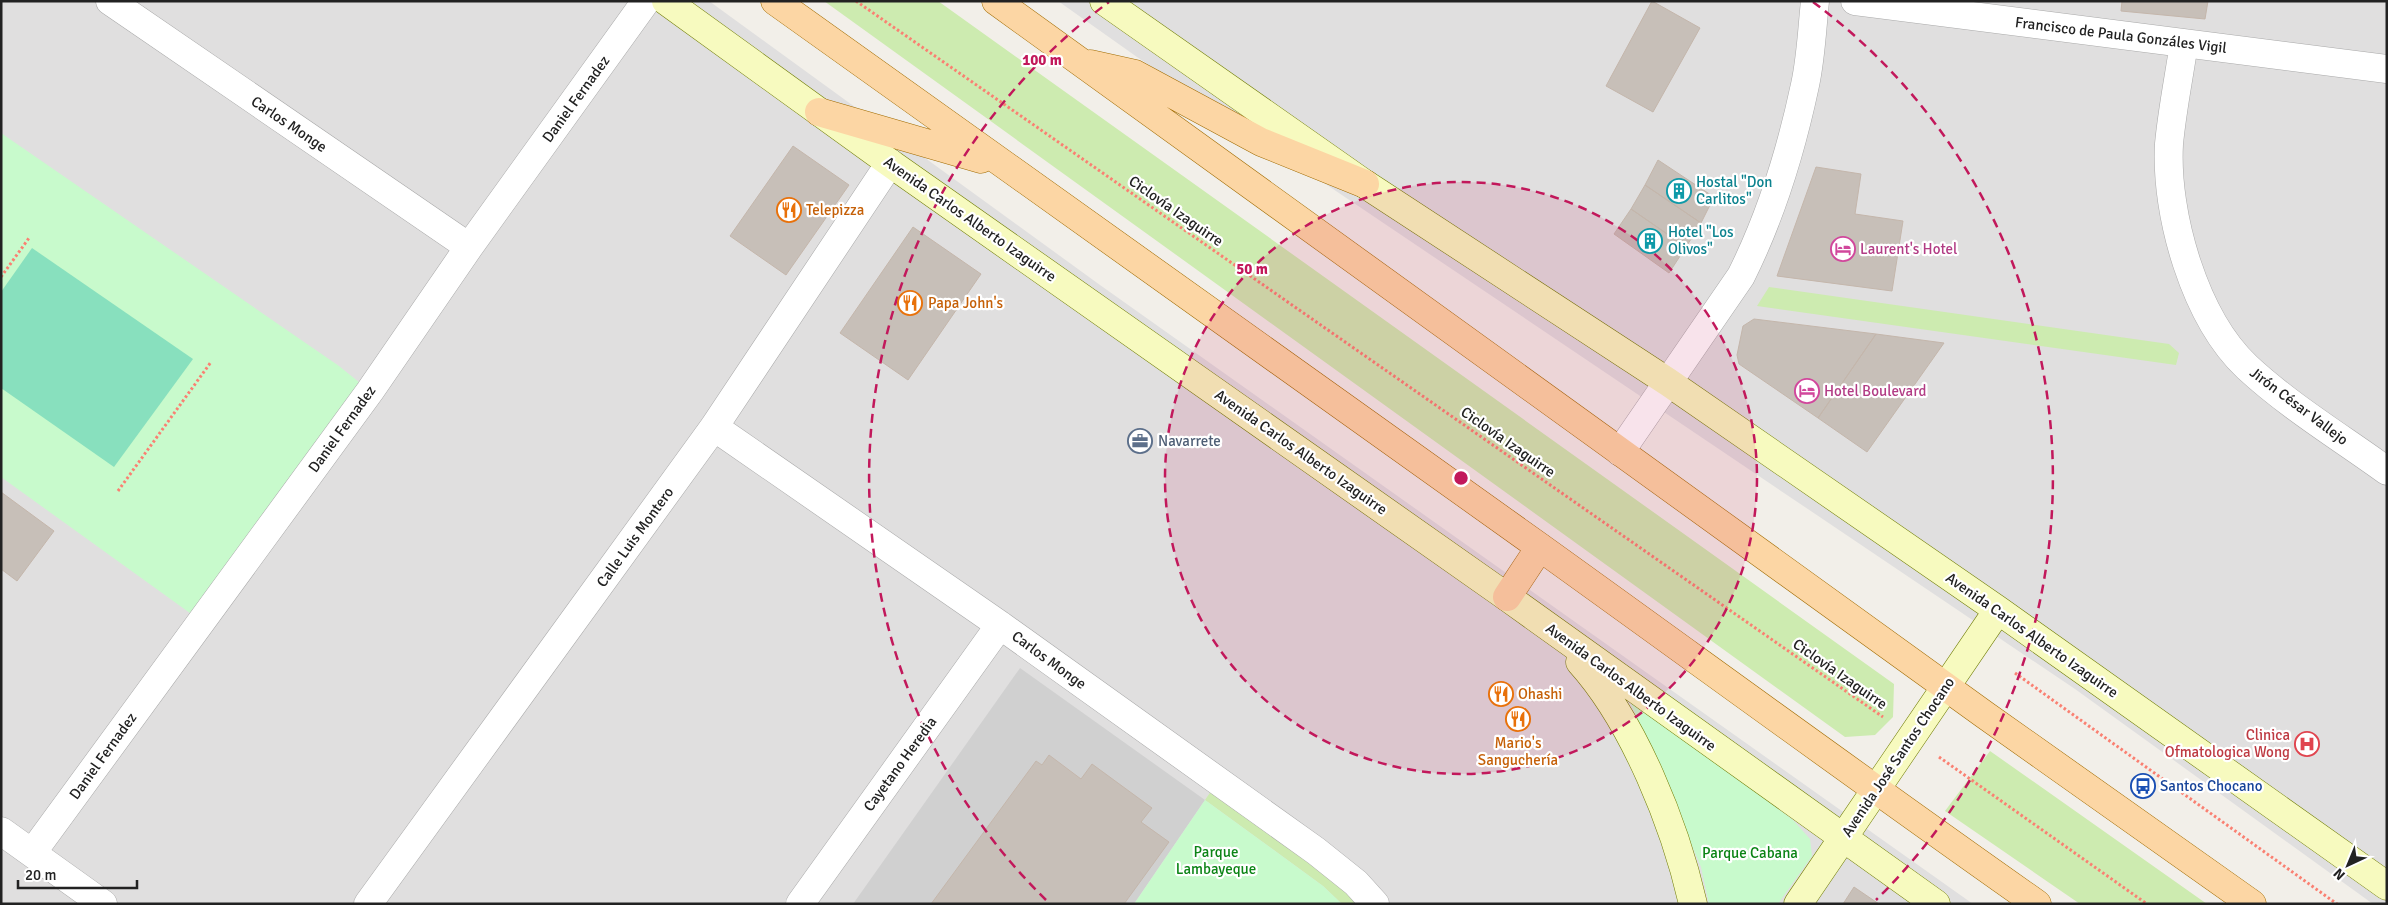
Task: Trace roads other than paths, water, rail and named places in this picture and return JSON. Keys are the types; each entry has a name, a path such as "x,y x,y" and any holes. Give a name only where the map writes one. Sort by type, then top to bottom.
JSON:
{"main road":[{"path":"775,1 999,164 1540,547 1875,790 2037,904"},
{"path":"996,1 1620,452 2252,904"},
{"path":"1079,62 1135,74 1261,142 1365,184"},
{"path":"819,112 999,164"},
{"path":"1507,597 1540,547"}],"street":[{"name":"Carlos Monge","path":"110,1 469,247"},
{"name":"Daniel Fernadez","path":"32,853 364,399 469,247 646,1"},
{"name":"Avenida Carlos Alberto Izaguirre","path":"666,1 890,163 1507,597 1842,839 1936,904"},
{"name":"Avenida Carlos Alberto Izaguirre","path":"1104,1 1365,184 1668,382 1998,610 2387,886"},
{"path":"1620,452 1741,276 1757,245 1775,197 1805,83 1815,1"},
{"name":"Francisco de Paula Gonzáles Vigil","path":"1856,1 2387,69"},
{"name":"Jirón César Vallejo","path":"2184,43 2169,145 2171,190 2190,272 2204,311 2224,342 2247,367 2277,392 2387,471"},
{"name":"Calle Luis Montero","path":"368,904 714,427 890,163"},
{"name":"Carlos Monge","path":"714,427 1000,625 1316,851 1356,883 1375,904"},
{"name":"Avenida José Santos Chocano","path":"1798,904 1998,610"},
{"name":"Cayetano Heredia","path":"800,904 1000,625"},
{"path":"1553,631 1593,676 1626,728 1647,772 1665,817 1686,876 1693,904"},
{"path":"1,830 103,904"}],"place":[{"name":"Hostal \"Don Carlitos\"","path":"1679,191"},
{"name":"Telepizza","path":"789,210"},
{"name":"Hotel \"Los Olivos\"","path":"1650,241"},
{"name":"Laurent's Hotel","path":"1843,249"},
{"name":"Papa John's","path":"910,303"},
{"name":"Hotel Boulevard","path":"1807,391"},
{"name":"Navarrete","path":"1140,441"},
{"name":"Ohashi","path":"1501,694"},
{"name":"Mario's Sanguchería","path":"1518,719"},
{"name":"Clinica Ofmatologica Wong","path":"2307,744"},
{"name":"Santos Chocano","path":"2143,786"}],"park label":[{"name":"Parque Cabana","path":"1750,853"},
{"name":"Parque Lambayeque","path":"1216,860"}]}
